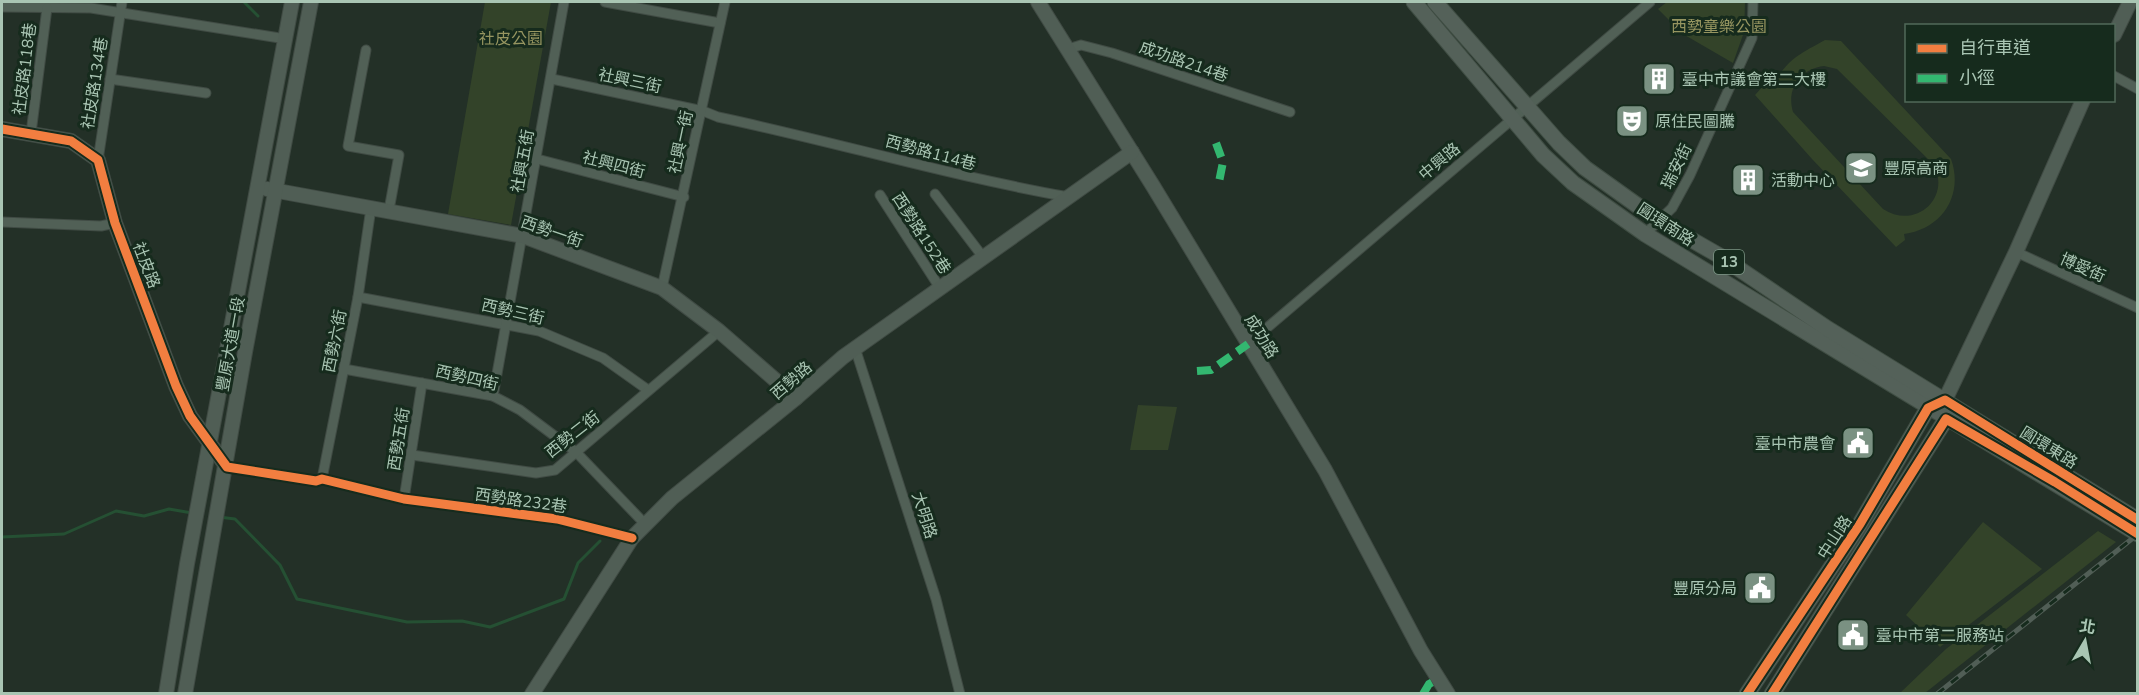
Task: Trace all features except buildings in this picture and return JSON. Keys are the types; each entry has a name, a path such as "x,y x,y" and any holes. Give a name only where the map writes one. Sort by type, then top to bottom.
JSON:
{"main road":[{"name":"圓環南路","path":"1414,2 1512,120 1573,183 1645,234 1946,419"},
{"name":"圓環南路","path":"1436,2 1585,168 1659,221 1720,256 1828,329 1944,400"},
{"path":"1928,408 1944,400 1946,419"},
{"name":"圓環東路","path":"1944,400 2138,520"},
{"name":"中山路","path":"1747,693 1860,524 1928,408"},
{"name":"圓環東路","path":"1946,419 2055,482 2138,534"},
{"name":"中山路","path":"1773,693 1946,419"}],"street":[{"name":"社皮路134巷","path":"98,160 122,2"},
{"name":"豐原大道一段","path":"166,693 256,187 292,2"},
{"name":"豐原大道一段","path":"185,693 311,2"},
{"name":"社興五街","path":"493,396 552,79 564,2"},
{"path":"605,2 720,23"},
{"name":"社興一街","path":"662,288 703,111 725,2"},
{"name":"成功路","path":"1038,2 1325,470 1421,651 1448,693"},
{"name":"中興路","path":"1248,344 1650,2"},
{"name":"瑞安街","path":"1645,234 1672,208 1690,175 1752,38 1753,2"},
{"path":"2115,33 2130,2"},
{"path":"2,8 91,8 286,39"},
{"name":"社皮路118巷","path":"31,133 47,8"},
{"name":"成功路214巷","path":"1068,50 1081,45 1112,53 1290,112"},
{"path":"366,50 348,146 399,155 388,210"},
{"path":"2115,77 2138,89"},
{"name":"社興三街","path":"552,79 703,111 718,117 786,132"},
{"path":"110,80 206,93"},
{"path":"1944,400 2016,252 2082,102"},
{"path":"2,129 71,141 98,160"},
{"name":"西勢路114巷","path":"786,132 871,151 930,170 1069,197"},
{"name":"西勢路","path":"532,693 632,538 672,498 855,348 1132,152"},
{"name":"社興四街","path":"537,159 684,197"},
{"name":"社皮路","path":"98,160 115,223 176,386 190,416 227,467"},
{"name":"西勢一街","path":"256,187 523,236 662,288 719,331 796,398"},
{"path":"935,194 983,257"},
{"name":"西勢路152巷","path":"880,195 940,288"},
{"name":"西勢六街","path":"322,479 358,297 371,208"},
{"path":"2,222 101,226 115,223"},
{"name":"博愛街","path":"2016,252 2138,308"},
{"name":"西勢三街","path":"358,297 507,323 539,331 603,358 648,390"},
{"name":"西勢二街","path":"412,455 536,473 555,470 719,331"},
{"name":"大明路","path":"855,348 936,599 960,693"},
{"name":"西勢四街","path":"344,369 493,396 520,410 576,452 645,524"},
{"name":"西勢五街","path":"404,499 422,383"},
{"name":"西勢路232巷","path":"227,467 316,481 322,479 404,499 557,519 632,538"}],"green space":[{"name":"社皮公園","path":"485,2 551,2 511,225 448,214"},
{"name":"西勢童樂公園","path":"1667,2 1745,2 1744,32 1733,63 1683,34 1658,9"},
{"path":"1825,40 1841,41 1951,159 1954,185 1947,208 1929,225 1904,234 1905,240 1896,247 1755,95 1765,84 1774,83 1796,57","holes":["1824,66 1837,69 1934,165 1938,178 1938,189 1927,208 1907,216 1895,215 1883,209 1793,112 1791,104 1793,88 1802,76 1808,71"]},
{"path":"1138,405 1177,407 1168,450 1130,450"},
{"path":"1983,522 2042,569 1940,647 1906,615"},
{"path":"2098,531 2116,542 1925,693 1900,693 1946,649"}],"waterway":[{"path":"244,2 258,16"},
{"path":"2,537 64,534 116,511 144,516 169,509 192,513"},
{"path":"219,517 235,519 280,565 297,599 407,622 462,621 490,627 564,599 578,563 600,541"}],"railway":[{"path":"1937,694 2138,534"}],"marked path":[{"path":"1216,143 1223,162 1219,182"},
{"path":"1197,371 1211,370 1248,344"},
{"path":"1423,694 1429,684 1438,679"}],"cycle path":[{"path":"2,129 71,141 98,160 115,223 176,386 190,416 227,467 316,481 322,479 404,499 557,519 632,538"},
{"path":"1747,694 1860,524 1928,408 1945,400 2138,520"},
{"path":"1772,694 1946,419 2055,482 2138,534"}],"place":[{"name":"臺中市議會第二大樓","path":"1659,79"},
{"name":"原住民圖騰","path":"1632,121"},
{"name":"豐原高商","path":"1861,168"},
{"name":"活動中心","path":"1748,180"},
{"name":"臺中市農會","path":"1858,443"},
{"name":"豐原分局","path":"1760,588"},
{"name":"臺中市第二服務站","path":"1853,635"}]}
